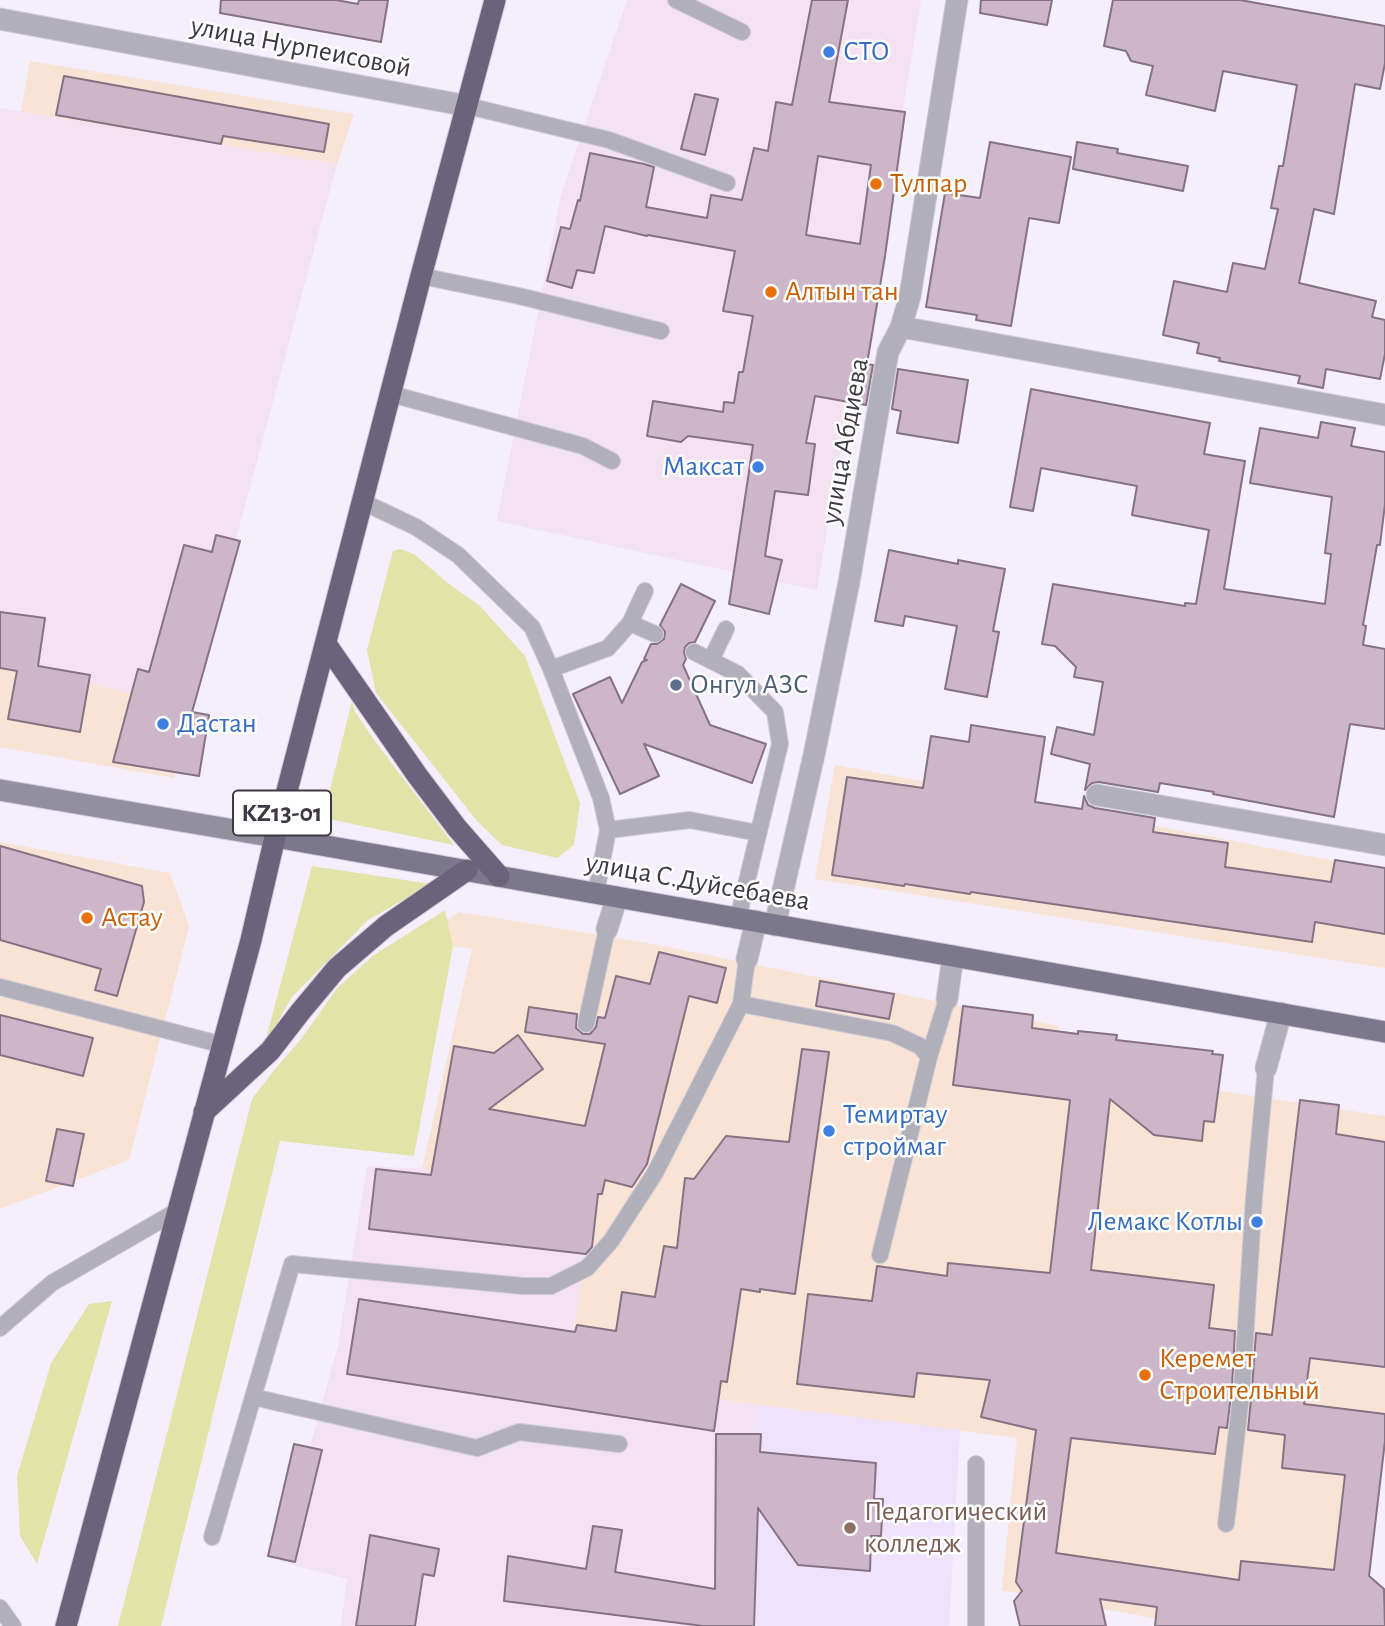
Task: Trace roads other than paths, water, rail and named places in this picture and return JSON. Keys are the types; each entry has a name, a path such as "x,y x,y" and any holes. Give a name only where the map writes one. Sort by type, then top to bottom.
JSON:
{"highway":[{"name":"KZ13-01","path":"66,1626 251,940 275,837 495,0"},
{"path":"326,644 425,786 499,876"},
{"path":"204,1112 270,1051 337,968 386,926 467,870"}],"main road":[{"name":"улица С.Дуйсебаева","path":"275,837 1385,1032"}],"street":[{"name":"улица Абдиева","path":"747,960 757,921 814,755 849,582 888,352 901,327 910,296 957,0"},
{"name":"улица Нурпеисовой","path":"0,19 468,107"},
{"path":"901,327 1385,415"},
{"name":"улица С.Дуйсебаева","path":"0,790 275,837"},
{"path":"1097,795 1385,845"},
{"path":"607,895 607,929"},
{"path":"947,999 953,956"},
{"path":"1266,1068 1280,1013"}],"lane":[{"path":"676,0 742,32"},
{"path":"468,107 609,140 727,183"},
{"path":"421,276 519,296 661,331"},
{"path":"391,394 583,446 612,461"},
{"path":"363,502 416,527 458,555 532,627 601,798 608,830 607,895"},
{"path":"551,669 608,648 630,623 645,591"},
{"path":"630,623 655,634"},
{"path":"711,660 726,629"},
{"path":"694,652 738,674 775,712 780,744 758,832 757,921"},
{"path":"608,830 690,820 758,832"},
{"path":"586,1024 607,929"},
{"path":"212,1536 292,1264 523,1286 551,1286 587,1268 611,1241 655,1173 741,1004 747,960"},
{"path":"0,987 223,1045"},
{"path":"880,1255 929,1057 947,999"},
{"path":"741,1004 892,1033 920,1046 929,1057"},
{"path":"1226,1524 1242,1388 1254,1198 1266,1068"},
{"path":"0,1328 52,1283 177,1211"},
{"path":"253,1397 477,1448 519,1432 619,1444"},
{"path":"976,1464 976,1626"},
{"path":"0,1608 13,1626"}],"place":[{"name":"СТО","path":"829,52"},
{"name":"Тулпар","path":"876,184"},
{"name":"Алтын тан","path":"771,292"},
{"name":"Максат","path":"758,467"},
{"name":"Онгул АЗС","path":"676,685"},
{"name":"Дастан","path":"163,724"},
{"name":"Астау","path":"87,918"},
{"name":"Темиртау строймаг","path":"829,1131"},
{"name":"Лемакс Котлы","path":"1257,1222"},
{"name":"Керемет Строительный","path":"1145,1375"},
{"name":"Педагогический колледж","path":"850,1528"}]}
